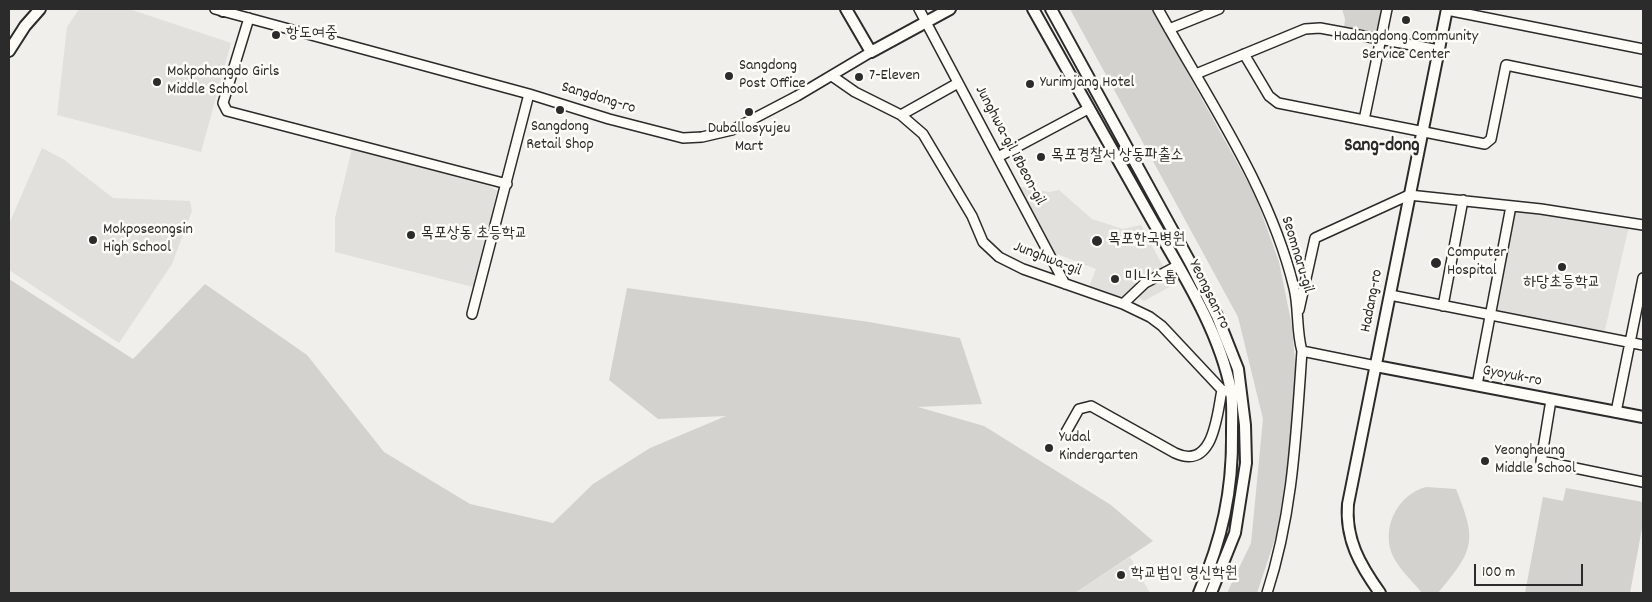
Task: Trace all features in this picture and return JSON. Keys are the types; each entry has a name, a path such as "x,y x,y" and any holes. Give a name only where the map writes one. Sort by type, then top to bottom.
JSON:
{"street":[{"path":"9,51 25,26 40,9"},
{"path":"240,9 249,18 223,103 227,111 507,184"},
{"path":"846,9 871,52"},
{"name":"Junghwa-gil 18beon-gil","path":"919,9 1064,284"},
{"name":"Sangdong-ro","path":"220,10 530,94 618,122 677,137 694,138 732,130 950,9"},
{"name":"Yeongsan-ro","path":"1033,9 1206,321 1220,354 1232,392 1246,463 1235,533 1211,593"},
{"name":"Yeongsan-ro","path":"1051,9 1191,264 1230,347 1238,369 1232,392 1233,462 1229,494 1222,531 1199,593"},
{"name":"Seomnaru-gil","path":"1158,9 1237,148 1271,221 1294,289 1302,351 1294,473 1284,534 1267,593"},
{"path":"1169,29 1219,9"},
{"path":"1364,120 1387,9"},
{"path":"1447,10 1643,49"},
{"name":"Hadang-ro","path":"1380,593 1356,556 1350,540 1347,518 1409,195 1447,10"},
{"path":"1196,74 1305,29 1320,28 1439,50"},
{"path":"1244,54 1270,96 1278,103 1485,144 1491,139 1506,65 1643,93"},
{"name":"Junghwa-gil","path":"832,76 855,92 901,114 923,134 972,216 984,242 1006,262 1124,304 1150,317 1232,392"},
{"path":"901,114 958,83"},
{"path":"472,314 530,94"},
{"path":"998,157 1088,109"},
{"path":"1296,314 1315,238 1409,195 1511,206 1643,225"},
{"path":"1443,306 1463,200"},
{"path":"1478,385 1511,206"},
{"path":"1124,304 1144,283 1177,266"},
{"path":"1616,412 1643,278"},
{"path":"1390,295 1643,345"},
{"path":"1302,351 1376,366"},
{"name":"Gyoyuk-ro","path":"1376,366 1643,418"},
{"path":"1066,432 1079,409 1092,406 1175,453 1190,457 1200,454 1212,436 1232,392"},
{"path":"1551,400 1541,461 1643,482"}],"shaded area":[{"path":"79,9 129,9 231,43 201,152 57,115 67,27"},
{"path":"1070,9 1152,9 1255,195 1279,262 1292,326 1298,396 1278,530 1257,593 1227,593 1251,543 1263,419 1238,317"},
{"path":"1342,9 1383,9 1379,34 1376,36 1344,29 1345,19"},
{"path":"42,148 63,159 113,198 190,201 192,211 172,264 119,343 9,270 9,224"},
{"name":"목포상동 초등학교","path":"352,149 489,186 497,191 473,287 335,252 335,218"},
{"name":"목포한국병원","path":"1016,186 1049,192 1059,190 1092,219 1123,229 1141,225 1173,285 1144,301 1135,295 1129,303 1089,287 1096,269 1052,252"},
{"name":"하당초등학교","path":"1515,207 1629,226 1604,334 1500,313 1497,309"},
{"path":"9,279 133,359 205,284 307,355 384,452 470,504 553,523 593,484 650,448 726,416 658,419 609,380 627,288 869,322 960,338 982,404 918,407 984,426 1111,505 1153,541 1075,593 9,593"},
{"path":"1426,487 1456,489 1463,507 1469,533 1469,544 1459,566 1438,593 1422,593 1395,560 1390,548 1389,528 1396,510 1409,496"},
{"path":"1566,488 1643,502 1643,523 1630,593 1525,593 1543,497 1563,501"},
{"name":"학교법인 영신학원","path":"1130,557 1150,593 1075,593"}],"place":[{"name":"Hadangdong Community Service Center","path":"1406,20"},
{"name":"항도여중","path":"276,35"},
{"name":"Sangdong Post Office","path":"729,76"},
{"name":"7-Eleven","path":"859,77"},
{"name":"Mokpohangdo Girls Middle School","path":"157,82"},
{"name":"Yurimjang Hotel","path":"1030,84"},
{"name":"Sangdong Retail Shop","path":"560,110"},
{"name":"Duballosyujeu Mart","path":"749,112"},
{"name":"목포경찰서 상동파출소","path":"1041,157"},
{"name":"목포상동 초등학교","path":"411,235"},
{"name":"Mokposeongsin High School","path":"93,240"},
{"name":"목포한국병원","path":"1097,241"},
{"name":"Computer Hospital","path":"1436,263"},
{"name":"하당초등학교","path":"1562,267"},
{"name":"미니스톱","path":"1115,279"},
{"name":"Yudal Kindergarten","path":"1049,448"},
{"name":"Yeongheung Middle School","path":"1485,461"},
{"name":"학교법인 영신학원","path":"1121,575"}],"district":[{"name":"Sang-dong","path":"1382,147"}]}
